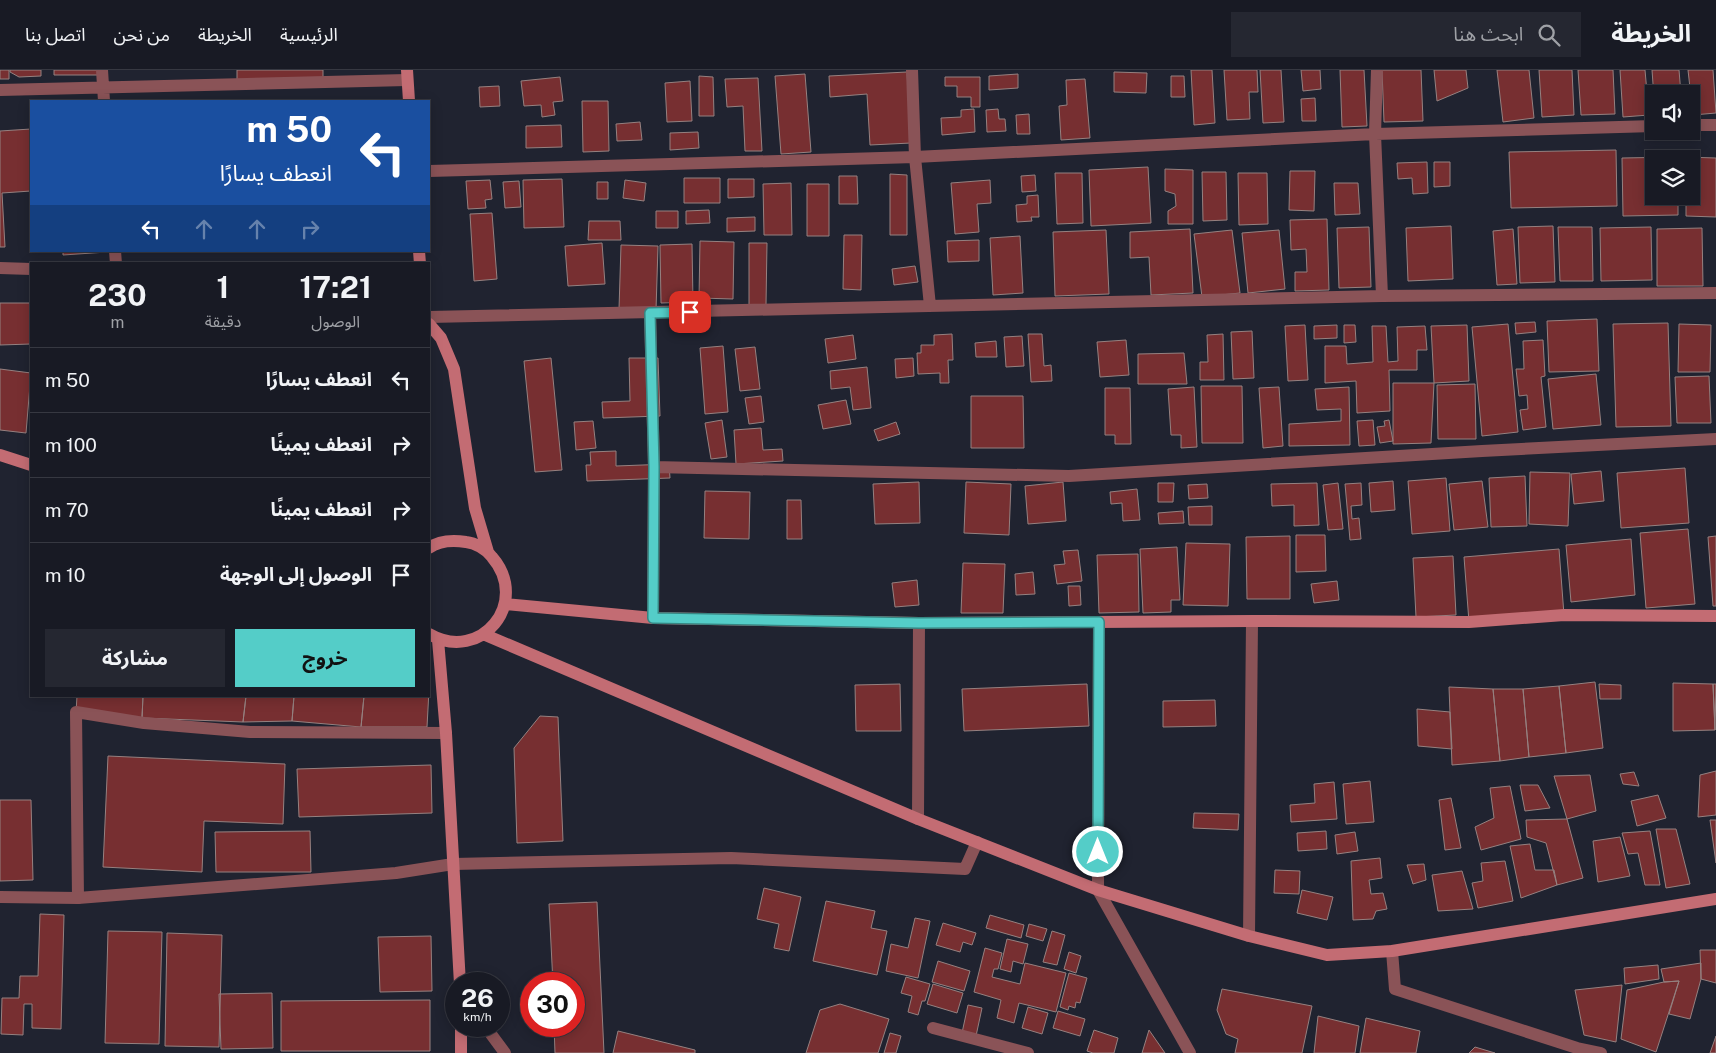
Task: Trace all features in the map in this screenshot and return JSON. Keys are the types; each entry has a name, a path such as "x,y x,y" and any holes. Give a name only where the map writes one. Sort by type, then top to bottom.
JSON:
{"main road":[{"path":"407,75 409,100"},
{"path":"430,325 441,338 454,369 475,508 488,552"},
{"path":"0,455 30,465"},
{"path":"430,547 434,544 452,540 471,542 488,552 501,566 506,585 506,604 497,621 483,634 472,640 461,642 433,637 446,733 459,972"},
{"path":"506,604 653,618 919,623 1469,622 1564,615 1716,616"},
{"path":"483,634 918,819 1098,890 1249,936 1327,955 1392,951 1716,899"},
{"path":"461,1037 461,1053"}],"street":[{"path":"102,70 104,100"},
{"path":"912,70 915,157 930,306"},
{"path":"1377,70 1375,134 1382,296"},
{"path":"0,90 407,75"},
{"path":"1700,125 1716,125"},
{"path":"430,171 915,157 1375,134 1645,126"},
{"path":"0,268 30,269"},
{"path":"430,317 1382,296 1716,293"},
{"path":"650,313 654,467 653,618"},
{"path":"654,467 1069,476 1716,439"},
{"path":"1249,936 1252,621"},
{"path":"1099,622 1098,890 1190,1053"},
{"path":"918,819 919,623"},
{"path":"78,898 76,712 144,723 250,732 446,733"},
{"path":"0,897 78,898 396,873 453,864 732,858 965,869 977,842"},
{"path":"1392,951 1395,989 1577,1048 1601,1053"},
{"path":"933,1028 1028,1053"},
{"path":"494,1037 506,1053"}],"building":[{"path":"0,70 9,70 9,79 0,79"},
{"path":"10,70 41,70 41,76 19,77 10,72"},
{"path":"54,70 99,70 99,75 54,75"},
{"path":"237,70 323,70 323,79 237,80"},
{"path":"1191,70 1212,70 1215,123 1194,125"},
{"path":"1224,70 1257,70 1258,92 1249,92 1250,119 1227,120"},
{"path":"1260,70 1281,70 1284,122 1263,123"},
{"path":"1301,70 1320,70 1321,89 1303,91"},
{"path":"1340,70 1364,70 1367,126 1342,127"},
{"path":"1382,70 1421,70 1423,121 1384,122"},
{"path":"1434,70 1466,70 1468,88 1437,101"},
{"path":"1497,70 1529,70 1534,118 1503,122"},
{"path":"1539,70 1572,70 1574,115 1542,117"},
{"path":"1578,70 1613,70 1615,114 1581,115"},
{"path":"1620,70 1645,70 1645,115 1623,117"},
{"path":"1652,70 1679,70 1680,85 1653,85"},
{"path":"1688,70 1713,70 1716,113 1700,114 1700,85 1690,85"},
{"path":"907,72 911,143 870,145 867,94 830,97 829,76"},
{"path":"1114,72 1147,73 1146,93 1114,92"},
{"path":"805,74 811,152 781,154 775,76"},
{"path":"1018,74 1018,88 989,90 989,76"},
{"path":"699,76 713,77 714,116 699,116"},
{"path":"1171,76 1184,76 1185,97 1171,97"},
{"path":"560,77 563,101 553,102 555,115 542,117 541,105 524,106 521,81"},
{"path":"945,77 980,77 980,107 971,107 971,97 957,97 957,86 945,86"},
{"path":"758,78 762,151 745,151 743,106 727,107 725,79"},
{"path":"1085,79 1090,138 1061,140 1059,106 1067,105 1066,80"},
{"path":"690,81 692,121 667,122 665,83"},
{"path":"499,86 500,106 480,107 479,87"},
{"path":"1315,98 1316,121 1302,121 1301,99"},
{"path":"582,101 608,101 609,151 583,152"},
{"path":"974,109 975,132 942,135 941,118 961,117 961,110"},
{"path":"998,109 999,119 1005,119 1006,131 987,132 986,110"},
{"path":"1029,114 1030,134 1017,134 1016,115"},
{"path":"640,122 642,140 617,141 616,124"},
{"path":"561,125 562,147 526,148 526,126"},
{"path":"30,129 30,191 2,193 5,247 0,247 0,131"},
{"path":"698,132 699,148 670,150 670,133"},
{"path":"1616,150 1617,206 1511,208 1509,152"},
{"path":"1700,157 1716,158 1716,217 1686,216 1686,205 1700,205"},
{"path":"1622,158 1645,158 1645,205 1678,205 1678,215 1623,216"},
{"path":"1427,162 1428,193 1413,194 1412,178 1398,179 1397,163"},
{"path":"1434,162 1450,162 1450,186 1434,187"},
{"path":"1148,167 1151,223 1091,226 1089,170"},
{"path":"1165,169 1193,170 1193,224 1168,224 1168,211 1176,206 1175,194 1165,191"},
{"path":"1290,171 1315,171 1314,211 1289,210"},
{"path":"1202,172 1226,172 1227,220 1203,221"},
{"path":"1055,173 1082,173 1083,223 1057,224"},
{"path":"1238,173 1267,173 1268,224 1239,225"},
{"path":"890,174 907,175 907,235 890,235"},
{"path":"1035,175 1036,191 1022,192 1021,176"},
{"path":"839,176 857,176 858,204 839,204"},
{"path":"684,178 720,178 720,203 684,203"},
{"path":"562,179 564,227 524,228 523,180"},
{"path":"728,179 754,179 754,197 728,198"},
{"path":"490,180 492,199 485,200 486,208 468,209 466,181"},
{"path":"625,180 646,183 644,201 623,198"},
{"path":"990,180 991,203 977,204 979,232 955,234 951,183"},
{"path":"519,181 521,207 505,208 503,182"},
{"path":"597,182 608,182 608,199 597,199"},
{"path":"791,183 792,235 764,235 763,184"},
{"path":"1334,183 1358,183 1360,214 1335,215"},
{"path":"807,184 829,184 829,236 807,236"},
{"path":"1038,195 1039,217 1031,217 1032,221 1017,222 1016,205 1027,204 1027,196"},
{"path":"709,210 710,223 686,224 686,211"},
{"path":"656,211 678,211 678,228 656,228"},
{"path":"492,213 497,279 474,281 470,214"},
{"path":"755,217 755,231 727,232 727,218"},
{"path":"1327,219 1329,290 1295,291 1295,272 1307,272 1306,249 1291,250 1290,220"},
{"path":"589,221 620,221 621,240 588,240"},
{"path":"1451,226 1453,279 1408,281 1406,228"},
{"path":"1553,226 1555,282 1520,283 1518,227"},
{"path":"1369,227 1371,287 1339,288 1337,228"},
{"path":"1558,227 1592,227 1593,281 1560,281"},
{"path":"1651,227 1652,280 1601,281 1600,228"},
{"path":"1702,228 1703,286 1657,286 1657,229"},
{"path":"1190,229 1193,293 1151,295 1149,257 1130,258 1130,232"},
{"path":"1513,229 1517,284 1497,285 1493,231"},
{"path":"1106,230 1109,294 1055,296 1053,232"},
{"path":"1232,230 1240,293 1202,297 1194,234"},
{"path":"1279,230 1285,289 1248,293 1242,233"},
{"path":"844,235 862,235 861,290 843,289"},
{"path":"1020,236 1023,293 993,295 990,238"},
{"path":"979,240 979,261 948,262 947,241"},
{"path":"700,241 734,242 733,299 699,298"},
{"path":"602,243 605,284 568,286 565,246"},
{"path":"749,243 767,243 766,305 749,305"},
{"path":"692,244 693,302 661,303 660,245"},
{"path":"621,245 658,246 656,310 619,309"},
{"path":"63,252 107,252 63,255"},
{"path":"915,266 918,282 894,285 892,269"},
{"path":"0,303 30,303 30,344 0,345"},
{"path":"1597,319 1599,371 1549,372 1547,321"},
{"path":"1535,322 1536,332 1516,334 1515,323"},
{"path":"1668,323 1671,426 1616,427 1613,324"},
{"path":"1508,324 1518,432 1482,436 1472,327"},
{"path":"1679,324 1711,325 1710,372 1678,372"},
{"path":"1305,325 1308,380 1288,381 1285,326"},
{"path":"1337,325 1337,338 1314,339 1314,326"},
{"path":"1344,325 1355,325 1356,342 1344,343"},
{"path":"1467,325 1469,381 1434,383 1431,326"},
{"path":"1372,326 1386,326 1388,362 1398,361 1397,327 1425,326 1427,350 1417,350 1417,370 1389,370 1390,411 1357,413 1356,381 1325,383 1325,346 1346,346 1347,364 1373,362"},
{"path":"1252,331 1254,378 1233,379 1231,332"},
{"path":"952,334 953,360 948,360 949,383 940,383 940,373 918,374 917,353 921,353 921,345 934,345 934,335"},
{"path":"1028,334 1042,334 1044,366 1051,365 1052,381 1031,382"},
{"path":"1223,334 1224,380 1200,380 1200,362 1208,362 1207,335"},
{"path":"853,335 856,359 828,363 825,339"},
{"path":"1022,336 1024,366 1006,367 1004,337"},
{"path":"1126,340 1129,375 1100,377 1097,342"},
{"path":"1543,340 1545,376 1541,377 1546,427 1523,430 1520,410 1528,409 1527,395 1519,396 1516,369 1524,369 1523,341"},
{"path":"996,341 997,357 976,357 975,343"},
{"path":"723,346 728,412 705,414 700,348"},
{"path":"755,347 760,389 740,391 735,349"},
{"path":"1184,353 1187,384 1138,384 1138,354"},
{"path":"551,358 562,470 535,472 524,361"},
{"path":"629,358 658,358 660,416 603,418 602,402 630,401"},
{"path":"913,358 914,376 896,378 895,359"},
{"path":"867,367 871,408 853,410 850,387 831,389 830,371"},
{"path":"0,369 30,373 26,433 0,430"},
{"path":"1596,374 1601,425 1553,429 1548,379"},
{"path":"1709,376 1711,423 1677,423 1675,377"},
{"path":"1393,383 1434,383 1431,443 1393,444"},
{"path":"1475,384 1476,439 1438,439 1437,385"},
{"path":"1201,386 1242,386 1243,443 1202,443"},
{"path":"1194,387 1197,447 1181,448 1181,435 1171,435 1168,389"},
{"path":"1279,387 1283,446 1263,448 1259,388"},
{"path":"1349,387 1350,445 1289,446 1289,424 1341,421 1341,409 1317,410 1315,389"},
{"path":"1105,388 1130,388 1131,444 1115,444 1115,435 1105,435"},
{"path":"761,396 764,422 749,424 745,398"},
{"path":"971,396 1023,396 1024,448 971,448"},
{"path":"846,400 851,424 823,429 818,405"},
{"path":"722,420 727,457 711,459 705,423"},
{"path":"1373,420 1375,445 1359,446 1357,421"},
{"path":"1389,420 1393,441 1380,443 1377,427 1385,426 1384,421"},
{"path":"593,421 596,448 576,450 574,422"},
{"path":"896,422 900,434 878,441 874,430"},
{"path":"761,428 763,450 782,449 783,461 736,464 734,430"},
{"path":"616,451 616,466 669,464 670,478 587,481 586,465 591,465 590,452"},
{"path":"1685,468 1689,523 1621,528 1617,473"},
{"path":"1601,471 1604,501 1574,504 1571,474"},
{"path":"1530,472 1570,473 1568,526 1529,524"},
{"path":"1525,476 1527,526 1491,527 1489,478"},
{"path":"1446,478 1450,531 1412,534 1408,481"},
{"path":"1393,481 1395,510 1371,512 1369,483"},
{"path":"1482,481 1488,527 1454,530 1449,484"},
{"path":"919,482 920,523 875,524 873,484"},
{"path":"966,482 1011,484 1009,535 964,533"},
{"path":"1063,482 1066,521 1028,524 1025,486"},
{"path":"1158,483 1174,483 1173,502 1158,502"},
{"path":"1317,483 1319,525 1294,526 1294,505 1272,506 1271,484"},
{"path":"1338,483 1343,529 1328,530 1323,485"},
{"path":"1361,483 1362,505 1351,506 1352,519 1359,518 1361,539 1350,540 1345,484"},
{"path":"1207,484 1208,498 1189,499 1188,485"},
{"path":"1137,489 1140,520 1123,521 1122,503 1111,504 1110,492"},
{"path":"705,491 750,492 749,539 704,538"},
{"path":"787,500 801,500 802,539 787,539"},
{"path":"1212,506 1212,525 1189,525 1188,507"},
{"path":"1183,511 1184,523 1159,524 1158,513"},
{"path":"1688,529 1695,604 1646,608 1640,533"},
{"path":"1296,535 1325,535 1326,571 1296,572"},
{"path":"1290,536 1290,599 1247,599 1246,537"},
{"path":"1716,536 1716,606 1713,606 1708,537"},
{"path":"1631,539 1635,595 1571,602 1566,545"},
{"path":"1186,543 1230,544 1228,606 1183,605"},
{"path":"1177,547 1180,600 1171,600 1171,612 1143,613 1140,549"},
{"path":"1559,549 1564,615 1469,622 1464,557"},
{"path":"1078,550 1082,581 1057,584 1054,565 1065,564 1063,551"},
{"path":"1138,554 1139,612 1099,613 1097,555"},
{"path":"1453,556 1456,615 1416,617 1413,558"},
{"path":"963,563 1005,564 1003,613 961,613"},
{"path":"1033,572 1035,594 1016,595 1015,574"},
{"path":"917,580 919,605 895,607 892,583"},
{"path":"1337,581 1339,600 1314,603 1311,584"},
{"path":"1068,586 1080,586 1081,605 1069,606"},
{"path":"1595,682 1603,748 1566,753 1559,686"},
{"path":"1673,683 1713,684 1715,730 1673,731"},
{"path":"900,684 901,731 856,731 855,685"},
{"path":"1087,684 1089,726 964,731 962,689"},
{"path":"1599,684 1621,685 1621,699 1600,699"},
{"path":"1713,684 1716,684 1715,730"},
{"path":"1559,686 1566,753 1529,757 1523,689"},
{"path":"1449,687 1493,689 1500,761 1452,765"},
{"path":"1493,689 1523,689 1529,757 1500,761"},
{"path":"77,697 143,697 142,718 76,712"},
{"path":"143,697 246,697 243,722 142,718"},
{"path":"246,697 294,697 292,721 243,722"},
{"path":"294,697 364,697 361,727 292,721"},
{"path":"364,697 429,697 427,727 361,727"},
{"path":"1215,700 1216,726 1163,727 1163,701"},
{"path":"1417,709 1450,712 1452,749 1418,746"},
{"path":"540,716 558,717 563,841 517,843 514,748"},
{"path":"108,756 285,764 283,824 204,821 202,872 103,867"},
{"path":"431,765 432,813 299,817 297,769"},
{"path":"1716,771 1716,815 1698,817 1700,775"},
{"path":"1634,772 1639,786 1623,784 1620,774"},
{"path":"1590,775 1596,811 1567,819 1554,776"},
{"path":"1370,781 1374,822 1346,824 1343,784"},
{"path":"1334,782 1337,819 1291,822 1290,805 1315,803 1314,784"},
{"path":"1520,785 1538,785 1550,808 1525,811"},
{"path":"1510,786 1521,839 1481,850 1475,827 1494,818 1490,788"},
{"path":"1658,795 1666,818 1637,826 1631,801"},
{"path":"1451,798 1461,848 1445,850 1439,800"},
{"path":"0,800 31,800 33,880 0,881"},
{"path":"1194,813 1239,814 1238,830 1193,828"},
{"path":"1567,819 1583,878 1557,885 1546,843 1527,837 1526,820"},
{"path":"1710,820 1716,820 1716,863"},
{"path":"1656,829 1676,829 1690,884 1666,888"},
{"path":"310,831 311,872 216,872 215,832"},
{"path":"1326,831 1327,849 1298,851 1297,833"},
{"path":"1650,831 1660,885 1645,885 1638,853 1628,854 1622,833"},
{"path":"1355,832 1358,851 1337,854 1335,835"},
{"path":"1620,837 1630,876 1598,882 1593,841"},
{"path":"1530,844 1535,870 1554,870 1557,885 1521,898 1510,846"},
{"path":"1380,858 1382,878 1369,880 1371,894 1383,893 1387,909 1376,911 1373,919 1353,920 1351,861"},
{"path":"1505,861 1513,901 1478,908 1472,883 1483,881 1481,863"},
{"path":"1424,864 1426,880 1413,884 1407,865"},
{"path":"1275,870 1300,871 1299,894 1274,893"},
{"path":"1462,871 1473,909 1438,911 1432,875"},
{"path":"764,888 801,897 789,951 774,948 779,924 757,919"},
{"path":"1302,890 1333,897 1327,920 1297,913"},
{"path":"826,901 875,911 871,928 887,931 877,975 813,961"},
{"path":"597,902 604,1053 555,1053 554,1037 585,1037 585,972 552,972 549,904"},
{"path":"40,914 64,915 61,1029 32,1028 32,1004 24,1004 23,1035 1,1034 2,998 19,998 20,976 38,976"},
{"path":"990,915 1024,925 1021,938 986,928"},
{"path":"915,918 930,921 918,978 886,971 891,944 908,948"},
{"path":"943,923 976,933 972,945 963,942 960,952 936,945"},
{"path":"1029,924 1047,929 1043,941 1026,936"},
{"path":"108,931 162,932 159,1044 105,1043"},
{"path":"1052,931 1065,935 1057,965 1043,962"},
{"path":"167,933 222,935 219,1047 165,1046"},
{"path":"431,936 432,991 380,992 378,937"},
{"path":"1007,939 1028,944 1023,964 1013,961 1011,972 1000,969"},
{"path":"985,948 1002,953 998,969 994,969 992,977 1020,984 1025,963 1066,973 1056,1012 1019,1003 1014,1023 997,1018 1001,1000 974,992"},
{"path":"1700,950 1716,950 1716,983 1701,979"},
{"path":"1069,952 1081,956 1076,973 1064,969"},
{"path":"938,961 970,971 964,991 932,982"},
{"path":"1701,963 1701,979 1690,1019 1669,1014 1679,981 1664,982 1661,969"},
{"path":"1658,965 1659,979 1625,984 1624,968"},
{"path":"1069,973 1087,978 1080,1003 1076,1002 1075,1008 1069,1006 1068,1010 1060,1007"},
{"path":"906,977 930,984 918,1015 908,1012 912,996 901,993"},
{"path":"1679,981 1656,1052 1621,1039 1627,990 1664,982"},
{"path":"933,984 963,993 957,1013 927,1004"},
{"path":"1622,985 1616,1042 1584,1035 1575,990"},
{"path":"1222,989 1312,1006 1302,1053 1235,1053 1238,1039 1226,1034 1217,1010"},
{"path":"272,993 273,1048 221,1049 219,994"},
{"path":"430,1000 430,1051 281,1051 281,1001"},
{"path":"840,1004 889,1019 878,1053 806,1053 820,1010"},
{"path":"968,1005 982,1008 976,1036 962,1033"},
{"path":"1028,1007 1048,1013 1042,1034 1022,1028"},
{"path":"1058,1011 1085,1019 1080,1036 1053,1028"},
{"path":"1318,1016 1359,1026 1355,1053 1314,1053"},
{"path":"1366,1018 1420,1031 1416,1053 1360,1053"},
{"path":"1094,1030 1118,1038 1114,1053 1093,1053 1087,1051"},
{"path":"1149,1030 1165,1053 1142,1053"},
{"path":"618,1031 695,1050 695,1053 613,1053"},
{"path":"890,1033 901,1036 896,1053 884,1053"},
{"path":"1716,1036 1716,1053 1710,1053"},
{"path":"1475,1047 1495,1053 1469,1053"}],"route":[{"path":"690,312 650,313 654,467 653,618 919,623 1099,622 1098,852"}]}
